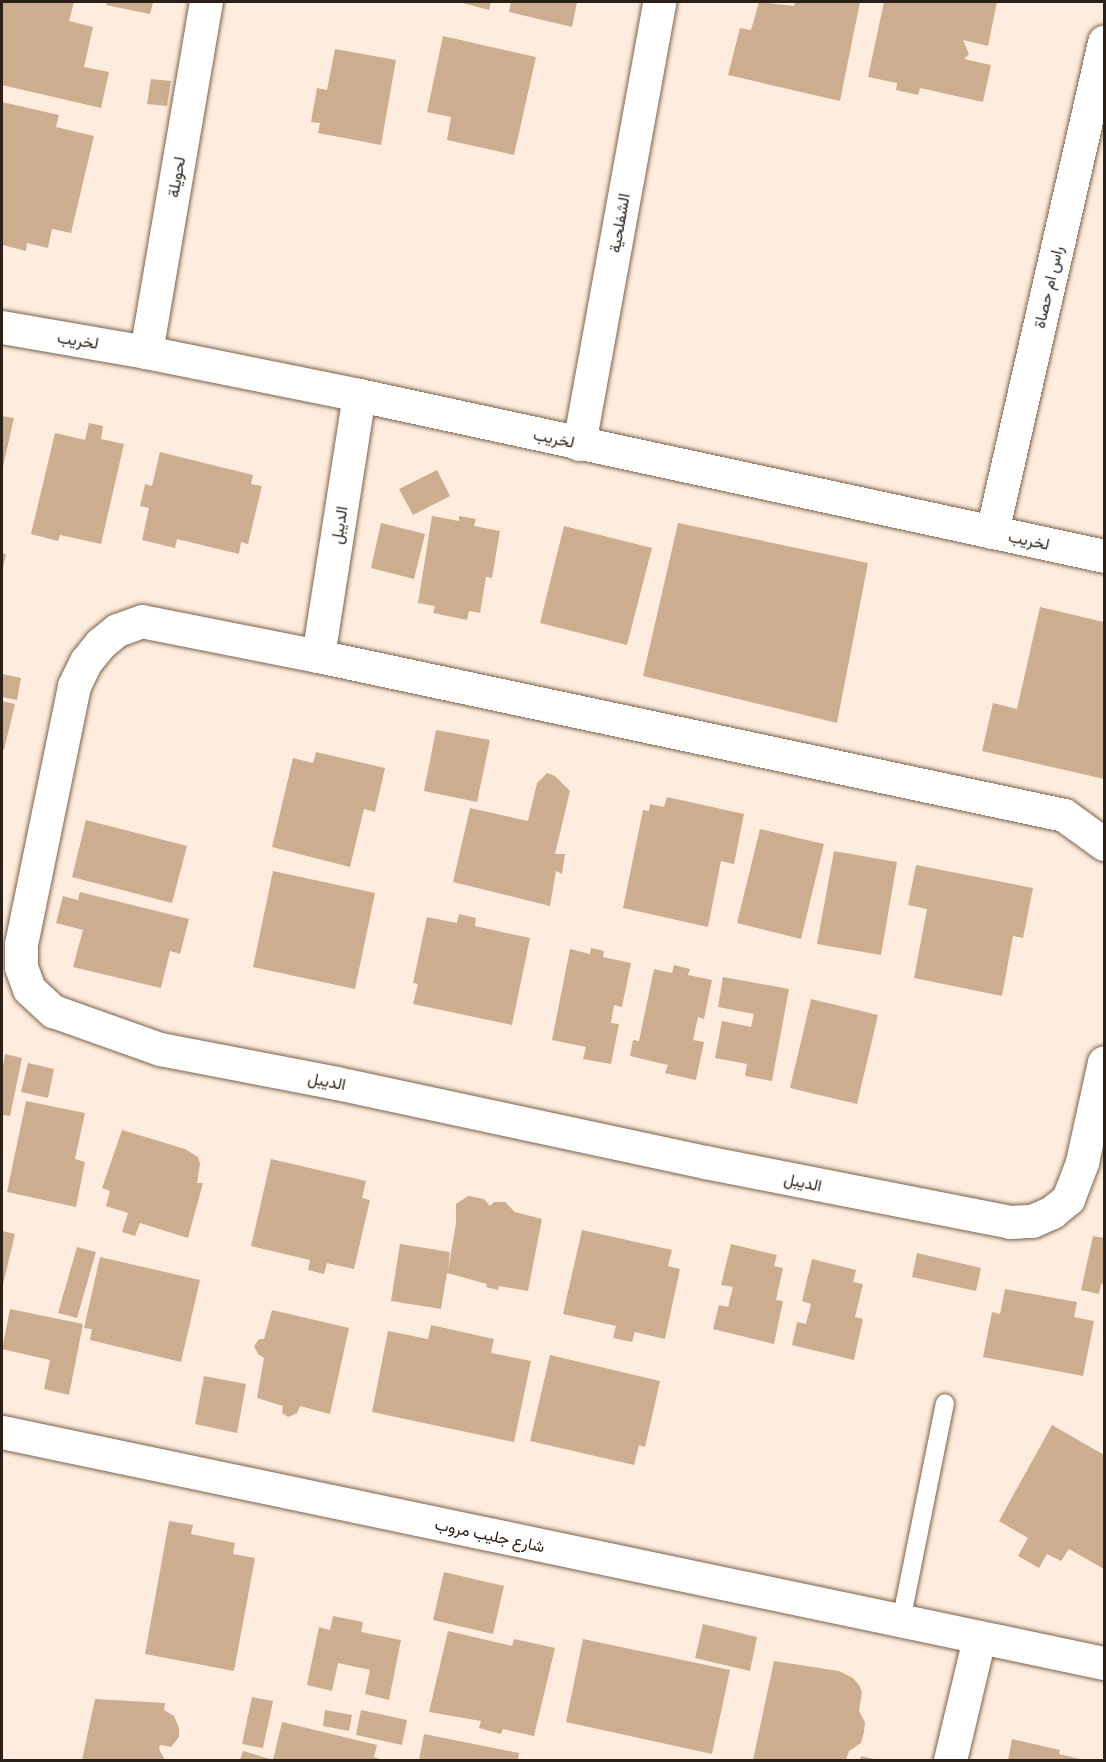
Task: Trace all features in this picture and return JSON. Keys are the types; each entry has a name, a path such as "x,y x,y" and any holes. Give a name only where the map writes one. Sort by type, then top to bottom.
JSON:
{"street":[{"name":"لحويلة","path":"146,352 206,2"},
{"name":"الشفلحية","path":"579,444 659,2"},
{"name":"راس ام حصاة","path":"992,532 1104,42"},
{"name":"لخريب","path":"2,327 146,352 359,395 1104,556"},
{"name":"الديبل","path":"318,656 359,395"},
{"name":"الديبل","path":"1104,844 1064,815 318,656 142,621 117,630 100,644 86,661 74,686 21,944 21,967 29,989 53,1011 160,1049 337,1083 728,1167 1010,1222 1032,1221 1052,1212 1068,1199 1082,1162 1104,1062"},
{"name":"شارع جليب مروب","path":"2,1432 1104,1664"},
{"path":"950,1761 979,1638"}],"lane":[{"path":"901,1621 945,1403"}],"building":[{"path":"2,2 74,2 69,21 93,27 84,67 109,72 101,108 2,85"},
{"path":"107,2 153,2 150,14 106,5"},
{"path":"459,2 491,2 489,10"},
{"path":"511,2 577,2 572,27 509,12"},
{"path":"759,2 794,6 795,2 860,2 840,101 728,75 740,28 751,30"},
{"path":"884,2 997,2 988,46 963,40 969,54 964,59 991,65 983,102 920,88 918,95 896,90 897,83 868,77"},
{"path":"443,36 536,57 514,155 447,140 451,117 427,112"},
{"path":"335,49 396,60 381,145 318,133 320,123 311,122 317,88 327,90"},
{"path":"151,79 171,81 167,106 147,104"},
{"path":"2,102 59,115 56,127 94,136 71,233 52,229 48,248 27,243 26,251 3,245"},
{"path":"2,416 14,418 2,471"},
{"path":"89,423 103,426 101,439 124,444 101,544 60,535 58,541 31,534 55,433 85,440"},
{"path":"160,452 253,475 251,484 262,486 248,544 241,542 239,554 177,539 175,548 142,540 149,508 140,506 145,484 152,486"},
{"path":"437,470 450,496 413,515 399,489"},
{"path":"432,516 459,521 459,516 476,519 474,526 500,531 492,578 486,577 480,613 469,611 467,620 433,613 435,606 418,603"},
{"path":"381,523 425,534 414,579 371,568"},
{"path":"678,523 868,563 837,723 643,676"},
{"path":"564,526 652,548 627,645 540,623"},
{"path":"2,553 6,554 2,572"},
{"path":"1040,607 1104,622 1104,779 982,751 993,703 1017,709"},
{"path":"2,674 21,678 17,700 2,697"},
{"path":"2,701 15,704 4,750 2,749"},
{"path":"436,730 490,740 477,802 424,791"},
{"path":"316,752 385,768 375,812 364,809 350,867 272,847 293,758 313,763"},
{"path":"547,773 555,776 570,791 555,854 565,854 562,874 556,871 550,906 453,882 470,808 528,821 537,783"},
{"path":"667,797 744,814 734,864 721,861 708,927 623,908 643,810 649,811 650,804 664,807"},
{"path":"86,820 187,846 172,903 72,877"},
{"path":"760,829 824,844 801,939 737,923"},
{"path":"834,851 897,862 881,955 817,944"},
{"path":"916,865 1033,888 1023,938 1013,936 1002,996 914,978 927,909 908,905"},
{"path":"273,871 375,893 355,989 253,967"},
{"path":"80,892 189,919 180,954 170,951 161,988 73,967 83,930 56,923 63,896 78,900"},
{"path":"459,914 476,918 475,926 530,938 512,1025 413,1004 418,984 413,983 427,917 457,923"},
{"path":"591,948 604,951 603,957 631,963 622,1007 614,1005 611,1023 619,1024 611,1064 583,1059 586,1047 552,1040 570,949 590,954"},
{"path":"674,965 690,969 688,975 712,980 704,1019 698,1017 693,1040 704,1042 696,1080 665,1073 668,1065 630,1056 633,1040 639,1041 654,969 672,973"},
{"path":"723,977 789,989 772,1081 745,1076 747,1064 715,1058 722,1021 751,1027 754,1014 718,1007"},
{"path":"811,999 878,1015 857,1104 790,1088"},
{"path":"5,1054 22,1058 10,1116 2,1115 2,1073"},
{"path":"28,1063 54,1069 48,1098 21,1092"},
{"path":"26,1101 85,1113 75,1159 85,1162 76,1207 7,1192"},
{"path":"122,1130 185,1149 198,1157 200,1164 197,1183 203,1183 188,1238 140,1223 135,1236 122,1232 128,1213 106,1206 110,1191 102,1188"},
{"path":"271,1159 366,1181 362,1198 370,1200 354,1269 327,1263 324,1274 308,1270 310,1260 251,1246"},
{"path":"468,1196 484,1199 490,1206 494,1202 505,1202 515,1212 542,1219 528,1291 499,1286 498,1290 486,1287 487,1284 447,1273 441,1309 391,1301 400,1244 450,1252 448,1271 456,1223 456,1204"},
{"path":"582,1230 672,1250 668,1266 680,1269 665,1339 635,1332 632,1342 613,1338 616,1326 563,1314"},
{"path":"2,1231 15,1234 2,1289"},
{"path":"1093,1236 1104,1238 1104,1284 1101,1284 1099,1294 1081,1290"},
{"path":"731,1244 777,1255 774,1266 783,1268 776,1300 783,1301 774,1344 713,1329 719,1305 728,1307 733,1287 721,1285"},
{"path":"77,1247 96,1252 77,1318 58,1313"},
{"path":"917,1253 981,1268 976,1291 912,1277"},
{"path":"100,1257 200,1280 181,1362 90,1340 92,1329 84,1328"},
{"path":"812,1259 856,1270 853,1282 863,1284 855,1317 863,1319 854,1360 792,1345 797,1322 806,1324 811,1304 802,1301"},
{"path":"1005,1289 1077,1302 1074,1317 1094,1321 1083,1376 983,1357 992,1312 1000,1314"},
{"path":"10,1309 83,1324 69,1395 44,1389 50,1360 2,1349"},
{"path":"272,1310 349,1328 330,1414 300,1406 297,1413 288,1417 282,1413 283,1406 257,1398 264,1358 258,1354 254,1346 259,1339 264,1339"},
{"path":"431,1325 494,1339 491,1353 531,1361 514,1442 372,1412 388,1331 428,1339"},
{"path":"550,1355 660,1381 645,1447 639,1445 634,1465 530,1441"},
{"path":"204,1376 246,1384 237,1433 195,1424"},
{"path":"1052,1425 1104,1455 1104,1569 1069,1549 1061,1561 1047,1554 1039,1568 1018,1556 1028,1538 999,1521"},
{"path":"169,1521 193,1525 191,1534 235,1543 233,1554 255,1558 234,1671 145,1654"},
{"path":"444,1572 504,1586 493,1634 433,1620"},
{"path":"333,1616 363,1622 361,1632 401,1640 389,1700 365,1694 370,1670 338,1663 332,1691 307,1685 319,1627 330,1630"},
{"path":"703,1624 757,1637 750,1671 695,1658"},
{"path":"448,1631 512,1646 514,1639 555,1648 534,1736 503,1729 501,1734 479,1728 481,1721 429,1712"},
{"path":"583,1639 730,1670 712,1754 566,1722"},
{"path":"774,1661 839,1671 853,1678 859,1685 862,1692 859,1711 865,1722 864,1732 861,1743 849,1751 846,1760 753,1760"},
{"path":"252,1697 273,1701 263,1748 242,1744"},
{"path":"95,1699 165,1703 164,1710 174,1716 179,1728 179,1737 171,1747 160,1745 159,1749 165,1760 82,1760"},
{"path":"325,1710 352,1715 349,1731 323,1726"},
{"path":"361,1710 407,1720 402,1745 356,1735"},
{"path":"282,1722 377,1745 374,1757 382,1760 273,1760"},
{"path":"424,1734 519,1753 518,1760 419,1760"},
{"path":"1012,1739 1060,1750 1059,1754 1084,1760 1008,1760"},
{"path":"243,1751 270,1759 270,1760 240,1760"},
{"path":"861,1756 877,1760 860,1760"}]}
